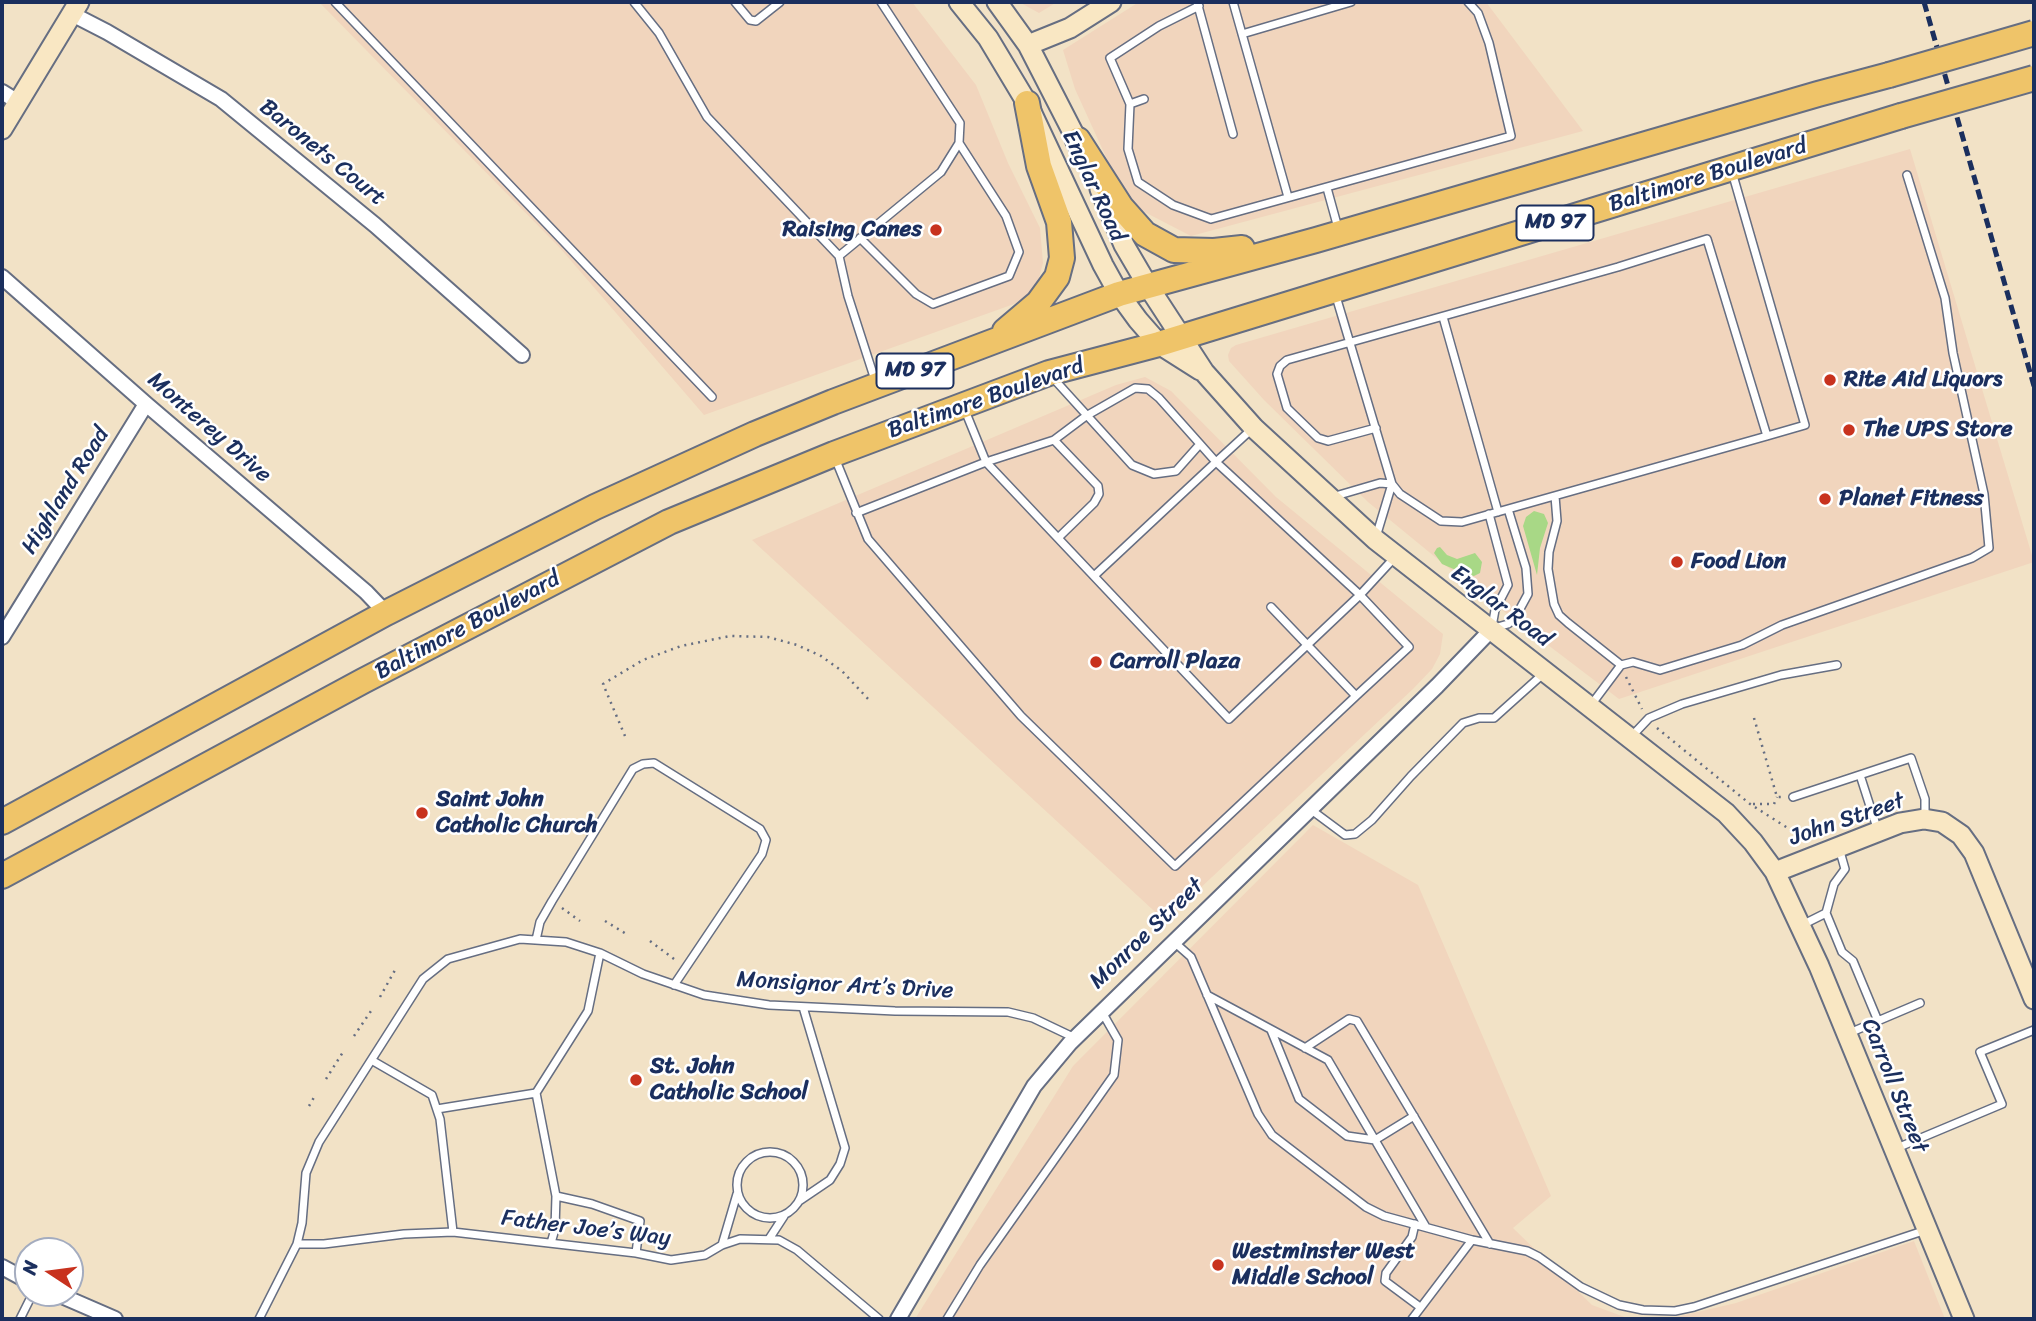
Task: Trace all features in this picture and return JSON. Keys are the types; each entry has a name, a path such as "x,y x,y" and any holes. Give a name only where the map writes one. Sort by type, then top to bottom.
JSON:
{"highway":[{"name":"Baltimore Boulevard","path":"2,822 386,613 607,501 755,434 877,386 1148,285 1327,237 2034,33"},
{"name":"Baltimore Boulevard","path":"2,876 376,674 669,522 834,454 1049,373 1171,340 1901,116 2034,78"},
{"path":"970,350 1002,334 1038,303 1057,277 1062,258 1059,222 1039,166 1027,103"},
{"path":"1078,140 1121,207 1145,234 1165,247 1174,250 1214,251 1327,237"}],"street":[{"name":"Englar Road","path":"959,2 988,38 1027,103 1103,265 1138,320 1171,340 1254,428 1396,557 1726,813 1753,842 1775,872"},
{"name":"Englar Road","path":"997,2 1028,45 1078,140 1124,245 1148,285 1171,340"},
{"path":"1028,45 1070,28 1111,2"},
{"path":"2,129 10,97 75,8"},
{"name":"Baronets Court","path":"75,8 107,32 221,99 374,225 522,355"},
{"name":"Monterey Drive","path":"2,277 366,592 386,613"},
{"name":"Highland Road","path":"2,637 146,404"},
{"name":"Monroe Street","path":"898,1319 1034,1087 1075,1038 1437,686 1490,630"},
{"name":"John Street","path":"1775,872 1900,824 1924,819 1942,822 1961,835 1974,853 2034,999"},
{"name":"Carroll Street","path":"1775,872 1847,1034 1964,1319"},
{"path":"84,1306 115,1319"}],"lane":[{"path":"335,2 712,397"},
{"path":"634,2 659,33 708,117 839,256 848,296 877,386"},
{"path":"735,2 750,20 756,21 780,2"},
{"path":"839,256 941,172 959,143 960,123 881,2"},
{"path":"1233,2 1288,197"},
{"path":"1242,34 1351,2"},
{"path":"1233,134 1198,4 1110,58 1130,104 1128,149 1138,182 1173,205 1211,219 1511,136 1489,43 1478,13 1468,2"},
{"path":"1130,104 1144,99"},
{"path":"860,238 902,282 933,304 1009,276 1019,252 1006,216 959,143"},
{"path":"1334,290 1392,485 1400,494 1441,521 1462,522 1805,425 1730,168"},
{"path":"1591,706 1621,664 1633,662 1660,670 1742,645 1782,625 1972,558 1989,548 1984,494 1952,353 1945,298 1907,174"},
{"path":"1327,188 1327,237"},
{"path":"1376,428 1328,441 1322,440 1292,413 1284,402 1277,374 1283,362 1707,239 1767,436"},
{"path":"1443,317 1498,512"},
{"path":"1049,373 1132,465 1154,474 1175,471 1200,444"},
{"path":"834,454 856,513 868,539 1021,716 1175,866 1409,647 1360,595 1216,462 1159,398 1147,389 1135,388 1086,416 1054,440 986,462 856,513"},
{"path":"962,404 986,462 1229,719 1360,595 1396,557"},
{"path":"1094,576 1254,428"},
{"path":"1054,440 1098,486 1099,494 1094,503 1058,538"},
{"path":"1328,498 1380,482 1392,485"},
{"path":"1376,540 1392,485"},
{"path":"1555,496 1557,521 1549,552 1548,569 1554,604 1559,615 1621,664"},
{"path":"1490,630 1516,618 1528,594 1526,568 1508,509"},
{"path":"1489,514 1508,584 1495,610 1490,630"},
{"path":"1271,607 1356,696"},
{"path":"1631,738 1658,713 1779,675 1837,664"},
{"path":"1309,808 1345,835 1355,834 1372,820 1463,723 1479,718 1494,718 1546,671"},
{"path":"1793,797 1912,758 1925,799 1924,819"},
{"path":"536,940 546,911 633,769 654,763 760,829 766,840 762,854 674,985"},
{"path":"1860,775 1878,832"},
{"path":"1838,847 1845,869 1833,884 1826,914 1842,952 1853,961 1878,1021"},
{"path":"1800,925 1826,914"},
{"name":"Monsignor Art’s Drive","path":"259,1319 298,1244 306,1173 319,1142 423,979 447,959 520,939 566,942 600,953 643,974 704,995 769,1005 803,1007 1008,1012 1033,1018 1075,1038"},
{"path":"1173,940 1191,957 1258,1114 1272,1135 1366,1207 1384,1216 1472,1240 1527,1251 1581,1287 1619,1304 1643,1310 1675,1311 1926,1230"},
{"path":"551,1243 555,1229 556,1196 536,1093 588,1011 600,953"},
{"path":"1207,994 1328,1060 1426,1227"},
{"path":"1847,1034 1920,1003"},
{"path":"769,1239 784,1216 799,1201 830,1180 845,1149 803,1007"},
{"path":"947,1319 979,1265 1114,1075 1118,1040 1101,1011"},
{"path":"1305,1048 1349,1019 1357,1021 1489,1244"},
{"path":"1271,1029 1299,1099 1347,1136 1375,1140 1414,1116"},
{"path":"1893,1149 2002,1104 1980,1052 2034,1030"},
{"path":"373,1061 432,1095 440,1119 453,1232"},
{"path":"437,1109 536,1093"},
{"path":"722,1245 737,1194 738,1172 754,1155 777,1152 795,1163 803,1184 799,1201"},
{"path":"737,1194 742,1205 761,1218 784,1216"},
{"path":"556,1196 592,1204 640,1221 636,1253"},
{"path":"1415,1224 1412,1237 1386,1273 1385,1281 1420,1307"},
{"name":"Father Joe’s Way","path":"298,1244 453,1232 636,1253 671,1260 705,1255 740,1239 779,1240 797,1250 880,1319"},
{"path":"1412,1319 1472,1240"}],"path":[{"path":"625,736 603,684 643,660 681,646 730,636 768,637 797,645 821,656 842,671 870,701"},
{"path":"1628,681 1642,709"},
{"path":"1750,804 1774,804 1777,797 1754,718"},
{"path":"1658,730 1750,804 1805,839"},
{"path":"1777,797 1793,797"},
{"path":"556,904 580,920"},
{"path":"605,921 628,935"},
{"path":"650,941 674,959"},
{"path":"380,997 395,970"},
{"path":"354,1036 371,1011"},
{"path":"326,1079 343,1052"},
{"path":"309,1106 316,1094"}],"shaded area":[{"path":"319,2 912,2 976,85 1008,163 1040,228 1043,263 1036,289 1014,304 704,415 560,248"},
{"path":"1019,2 1057,2 1039,13"},
{"path":"1139,2 1486,2 1583,131 1191,236 1127,203 1075,89 1063,50"},
{"path":"1910,149 2034,562 1619,699 1473,588 1368,502 1264,400 1229,361 1231,348 1236,345"},
{"name":"Carroll Plaza","path":"1145,377 1171,391 1276,497 1443,634 1440,654 1432,669 1413,689 1165,921 752,540 1116,385"},
{"path":"1313,825 1418,885 1551,1196 1513,1228 1592,1305 1630,1319 915,1319 1073,1066"},
{"path":"1914,1241 1945,1319 1668,1319 1736,1303"}],"green space":[{"path":"1534,511 1544,514 1548,523 1540,548 1537,575 1523,526 1526,517"},
{"path":"1440,547 1447,555 1457,559 1475,553 1482,562 1480,573 1467,575 1442,564 1434,553"}],"railway":[{"path":"1924,2 2034,386"}],"place":[{"name":"Raising Canes","path":"936,230"},
{"name":"Rite Aid Liquors","path":"1830,380"},
{"name":"The UPS Store","path":"1849,430"},
{"name":"Planet Fitness","path":"1825,499"},
{"name":"Food Lion","path":"1677,562"},
{"name":"Carroll Plaza","path":"1096,662"},
{"name":"Saint John Catholic Church","path":"422,813"},
{"name":"St. John Catholic School","path":"636,1080"},
{"name":"Westminster West Middle School","path":"1218,1265"}]}
